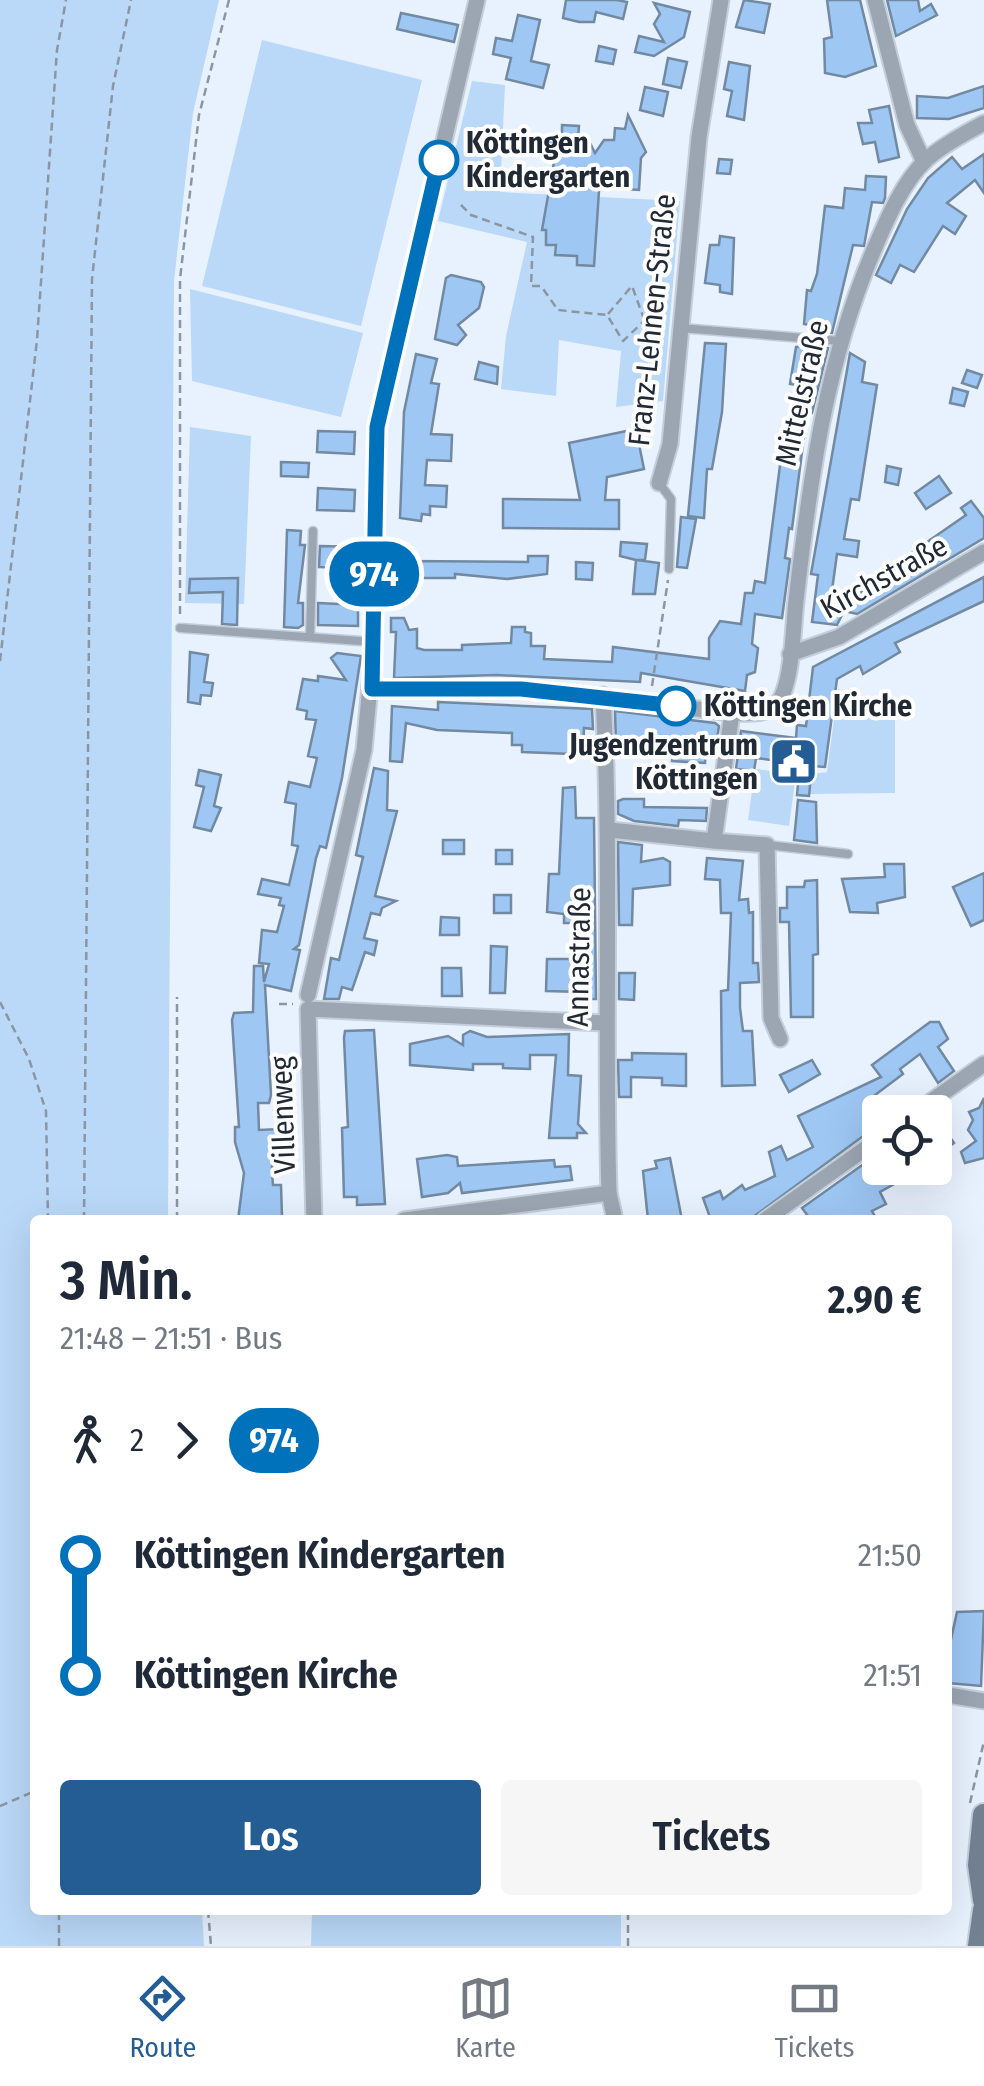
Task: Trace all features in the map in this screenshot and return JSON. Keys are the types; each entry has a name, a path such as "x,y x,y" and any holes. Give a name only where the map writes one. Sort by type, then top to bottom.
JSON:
{"main road":[{"path":"984,1816 984,1900"},
{"path":"978,1946 984,1910"}],"street":[{"name":"Villenweg","path":"314,1215 308,1002 364,750 372,689 377,427 478,0"},
{"name":"Franz-Lehnen-Straße","path":"659,483 670,444 698,137 721,0"},
{"path":"874,0 907,125 924,162 984,124"},
{"name":"Mittelstraße","path":"790,654 812,464 840,341 856,292 891,211 924,162"},
{"name":"Kirchstraße","path":"790,654 839,638 984,552"},
{"path":"372,689 521,689 760,713 775,705 783,692 790,654"},
{"name":"Annastraße","path":"604,695 610,830 604,1023 614,1215"},
{"path":"714,841 732,713"},
{"path":"610,830 767,845 771,1018 780,1039"},
{"path":"308,1002 604,1023"},
{"path":"940,1095 984,1064"},
{"path":"771,1215 862,1151"},
{"path":"442,1215 610,1193"},
{"path":"952,1696 984,1701"}],"lane":[{"path":"681,326 840,341"},
{"name":"Franz-Lehnen-Straße","path":"659,483 671,499 670,569"},
{"path":"310,637 313,531"},
{"path":"180,628 374,642"},
{"path":"767,845 848,854"}],"path":[{"path":"0,661 37,340 57,50 66,0"},
{"path":"84,1215 92,280 113,86 131,0"},
{"path":"180,628 180,280 198,115 229,0"},
{"path":"461,206 471,215 533,236 531,286 541,286 558,310 607,316 624,342 645,320"},
{"path":"607,316 632,286 645,320"},
{"path":"645,320 681,326"},
{"path":"650,702 670,569"},
{"path":"177,1215 178,997"},
{"path":"0,1002 29,1060 46,1111 48,1215"},
{"path":"0,1806 30,1792"},
{"path":"58,1946 60,1915"},
{"path":"208,1915 211,1946"},
{"path":"628,1915 628,1946"}],"shaded area":[{"path":"0,0 219,0 193,113 174,281 168,1215 30,1215 30,1915 202,1915 204,1946 0,1946"},
{"path":"262,40 422,80 361,326 202,286"},
{"path":"472,81 505,85 500,192 680,201 663,401 616,407 621,351 559,340 556,396 501,389 506,336 527,242 438,221"},
{"path":"190,289 363,333 341,417 192,381"},
{"path":"190,427 251,436 244,604 185,603"},
{"path":"838,689 887,704 895,716 895,793 810,794 813,774 827,772"},
{"path":"755,769 796,774 789,826 748,820"},
{"path":"312,1915 621,1915 621,1946 311,1946"}],"building":[{"path":"566,0 627,2 623,19 596,12 594,22 579,22 563,18"},
{"path":"744,0 770,4 764,33 736,27"},
{"path":"827,0 860,0 876,66 845,77 825,73 824,39 832,37"},
{"path":"887,0 918,0 920,11 931,4 937,15 896,36"},
{"path":"654,3 690,12 684,37 654,56 635,52 639,36 664,42 654,24 660,14"},
{"path":"401,13 458,25 454,42 397,29"},
{"path":"518,15 540,20 531,61 549,65 543,88 506,79 511,58 493,54 496,38 512,41"},
{"path":"599,46 616,50 613,64 596,61"},
{"path":"668,58 687,62 681,88 663,84"},
{"path":"729,62 750,66 744,120 727,116 732,91 724,89"},
{"path":"984,86 984,108 949,119 917,118 917,96 948,98"},
{"path":"645,87 668,92 663,116 640,110"},
{"path":"889,106 899,157 879,162 875,142 863,144 858,123 872,123 869,110"},
{"path":"628,115 646,152 641,158 639,190 626,189 626,177 600,176 594,266 577,265 577,256 555,255 556,245 546,245 546,230 542,230 554,162 546,145 552,137 562,137 562,125 579,126 578,138 588,139 595,153 604,140 614,140 615,128 625,129"},
{"path":"984,154 984,193 975,180 947,203 966,216 955,234 943,226 914,272 900,265 891,283 876,275 907,209 928,178 952,157 962,169"},
{"path":"719,159 732,160 730,174 717,173"},
{"path":"866,176 886,177 885,198 883,203 872,202 864,246 853,245 832,333 814,331 815,326 804,324 807,290 811,291 817,274 825,206 843,208 845,188 865,190"},
{"path":"720,236 734,238 732,294 720,292 720,285 705,283 710,245 719,245"},
{"path":"451,275 481,282 484,287 479,308 458,325 466,335 457,345 435,339 446,278"},
{"path":"705,343 726,344 722,412 712,469 707,469 704,518 688,516"},
{"path":"796,347 828,348 812,413 799,412 803,386 790,384"},
{"path":"850,353 865,362 862,382 877,385 859,500 851,499 844,539 859,541 857,557 837,554 829,612 873,585 871,581 966,515 961,508 971,501 984,518 984,538 857,614 844,611 837,625 812,622 818,575 811,574"},
{"path":"416,354 437,359 431,383 439,384 431,434 452,435 451,461 427,460 425,485 447,486 446,507 430,506 430,515 422,514 421,521 400,518 404,412"},
{"path":"479,362 498,367 497,384 475,379"},
{"path":"967,370 982,375 977,388 962,383"},
{"path":"953,388 968,392 964,406 950,403"},
{"path":"785,426 805,429 785,558 790,559 782,618 755,614 755,672 747,675 745,691 641,673 640,682 497,675 394,678 396,632 391,632 391,618 404,618 409,630 417,629 417,648 424,650 462,650 462,645 511,643 512,627 525,627 525,632 531,633 531,646 545,646 544,659 612,662 613,647 709,659 709,638 720,621 741,624 745,593 753,593 755,581 765,583"},
{"path":"636,429 644,469 607,477 605,500 619,500 619,529 503,528 503,499 580,500 569,443"},
{"path":"318,431 355,432 354,454 317,452"},
{"path":"281,462 309,463 308,477 281,476"},
{"path":"887,466 901,469 898,485 885,482"},
{"path":"939,476 951,493 926,509 915,493"},
{"path":"318,488 355,490 354,511 317,510"},
{"path":"681,517 696,519 687,568 677,567"},
{"path":"287,530 301,531 300,545 305,545 298,603 303,603 303,625 298,628 284,627"},
{"path":"621,542 647,544 645,560 637,560 659,563 655,594 633,594 636,560 620,556"},
{"path":"320,546 358,547 357,568 319,567"},
{"path":"528,556 548,556 547,574 507,579 455,574 455,578 405,578 406,561 528,562"},
{"path":"576,562 593,563 592,580 576,579"},
{"path":"984,577 984,601 895,643 900,652 863,674 860,666 837,679 825,767 812,766 809,796 797,795 800,764 756,758 754,771 736,769 741,731 796,738 797,725 806,726 813,667"},
{"path":"238,578 237,625 222,624 223,592 189,593 190,579"},
{"path":"318,603 358,605 358,626 318,625"},
{"path":"190,652 208,655 204,682 213,683 211,696 201,695 200,704 188,702"},
{"path":"337,653 361,656 342,778 326,848 320,846 316,858 299,945 294,949 300,950 291,991 265,985 271,1095 269,1103 258,1103 259,1130 279,1129 280,1160 272,1160 272,1172 273,1185 281,1185 282,1215 239,1215 244,1173 235,1142 235,1127 239,1127 232,1020 234,1013 253,1012 254,966 263,966 264,982 269,964 259,963 262,930 277,932 284,906 279,905 281,898 258,894 262,879 289,885 298,846 292,845 296,804 285,802 289,782 310,787 317,758 308,756 316,720 306,719 307,711 297,709 303,679 318,681 318,676 346,680 331,658"},
{"path":"438,702 592,709 593,729 584,728 583,753 572,754 522,752 522,745 512,745 512,733 437,730 406,723 402,762 390,761 392,706 438,710"},
{"path":"615,711 715,723 719,726 715,751 706,749 705,763 672,761 673,750 616,745"},
{"path":"374,768 388,771 387,810 397,811 375,896 396,901 382,908 380,915 371,913 364,938 377,941 374,955 365,952 352,990 342,987 339,999 324,999 331,958 339,960 363,857 356,855"},
{"path":"199,770 221,775 214,806 221,808 211,831 194,827 204,787 196,785"},
{"path":"575,787 576,818 594,818 596,999 581,999 581,992 546,991 547,959 573,959 575,923 564,923 564,914 547,912 549,874 559,874 563,788"},
{"path":"644,799 644,807 707,808 706,821 679,820 678,826 634,821 618,814 618,801"},
{"path":"798,800 816,802 817,843 794,840"},
{"path":"443,840 464,840 464,854 443,854"},
{"path":"618,842 642,845 641,862 663,858 670,862 670,885 633,889 632,925 619,925"},
{"path":"496,850 512,850 512,864 496,864"},
{"path":"707,858 743,861 739,900 748,899 749,913 753,912 753,963 758,963 759,982 740,983 740,1008 743,1031 752,1031 755,1085 722,1086 721,991 728,990 731,913 721,913 720,880 705,879"},
{"path":"884,864 904,864 905,897 877,903 878,913 850,912 842,879 885,877"},
{"path":"984,873 984,920 971,926 953,887"},
{"path":"817,880 818,954 813,955 813,1017 791,1017 789,922 780,922 780,908 787,908 787,887 804,887 805,881"},
{"path":"494,895 511,895 511,913 494,913"},
{"path":"441,917 459,918 459,935 440,935"},
{"path":"491,946 507,947 505,993 490,993"},
{"path":"442,968 461,968 462,996 442,996"},
{"path":"619,973 635,973 634,1000 619,999"},
{"path":"930,1022 939,1022 948,1039 938,1047 954,1071 938,1083 920,1054 900,1069 903,1074 875,1095 862,1095 862,1137 756,1215 709,1215 703,1198 720,1191 723,1199 742,1185 745,1190 775,1176 769,1152 781,1146 787,1160 813,1147 798,1116 881,1077 872,1065"},
{"path":"374,1030 385,1204 357,1205 357,1197 344,1197 342,1128 348,1127 344,1038 345,1031"},
{"path":"470,1031 487,1037 569,1034 568,1075 581,1076 578,1124 586,1133 577,1133 577,1138 549,1138 556,1055 530,1055 530,1069 503,1068 503,1064 473,1064 473,1070 410,1065 410,1044 448,1036 463,1045 463,1035"},
{"path":"632,1053 686,1054 686,1086 662,1085 662,1078 631,1077 631,1097 619,1097 618,1060 632,1060"},
{"path":"812,1060 820,1074 789,1092 780,1075"},
{"path":"984,1098 984,1158 965,1163 961,1152 976,1141 968,1130 973,1120 969,1112 979,1108"},
{"path":"457,1157 458,1166 554,1160 555,1167 570,1166 572,1180 462,1193 460,1183 448,1193 422,1197 417,1159"},
{"path":"670,1158 681,1215 647,1215 643,1171 657,1168 655,1161"},
{"path":"862,1165 862,1185 893,1185 880,1192 886,1204 872,1211 874,1215 807,1215 802,1208"},
{"path":"984,1611 981,1686 952,1683 952,1635 957,1612"}],"bus line":[{"name":"974","path":"439,160 377,427 372,689 521,689 604,695 676,706"}],"place":[{"name":"Köttingen Kindergarten","path":"439,160"},
{"name":"Köttingen Kirche","path":"676,706"},
{"name":"Jugendzentrum Köttingen","path":"793,762"}]}
